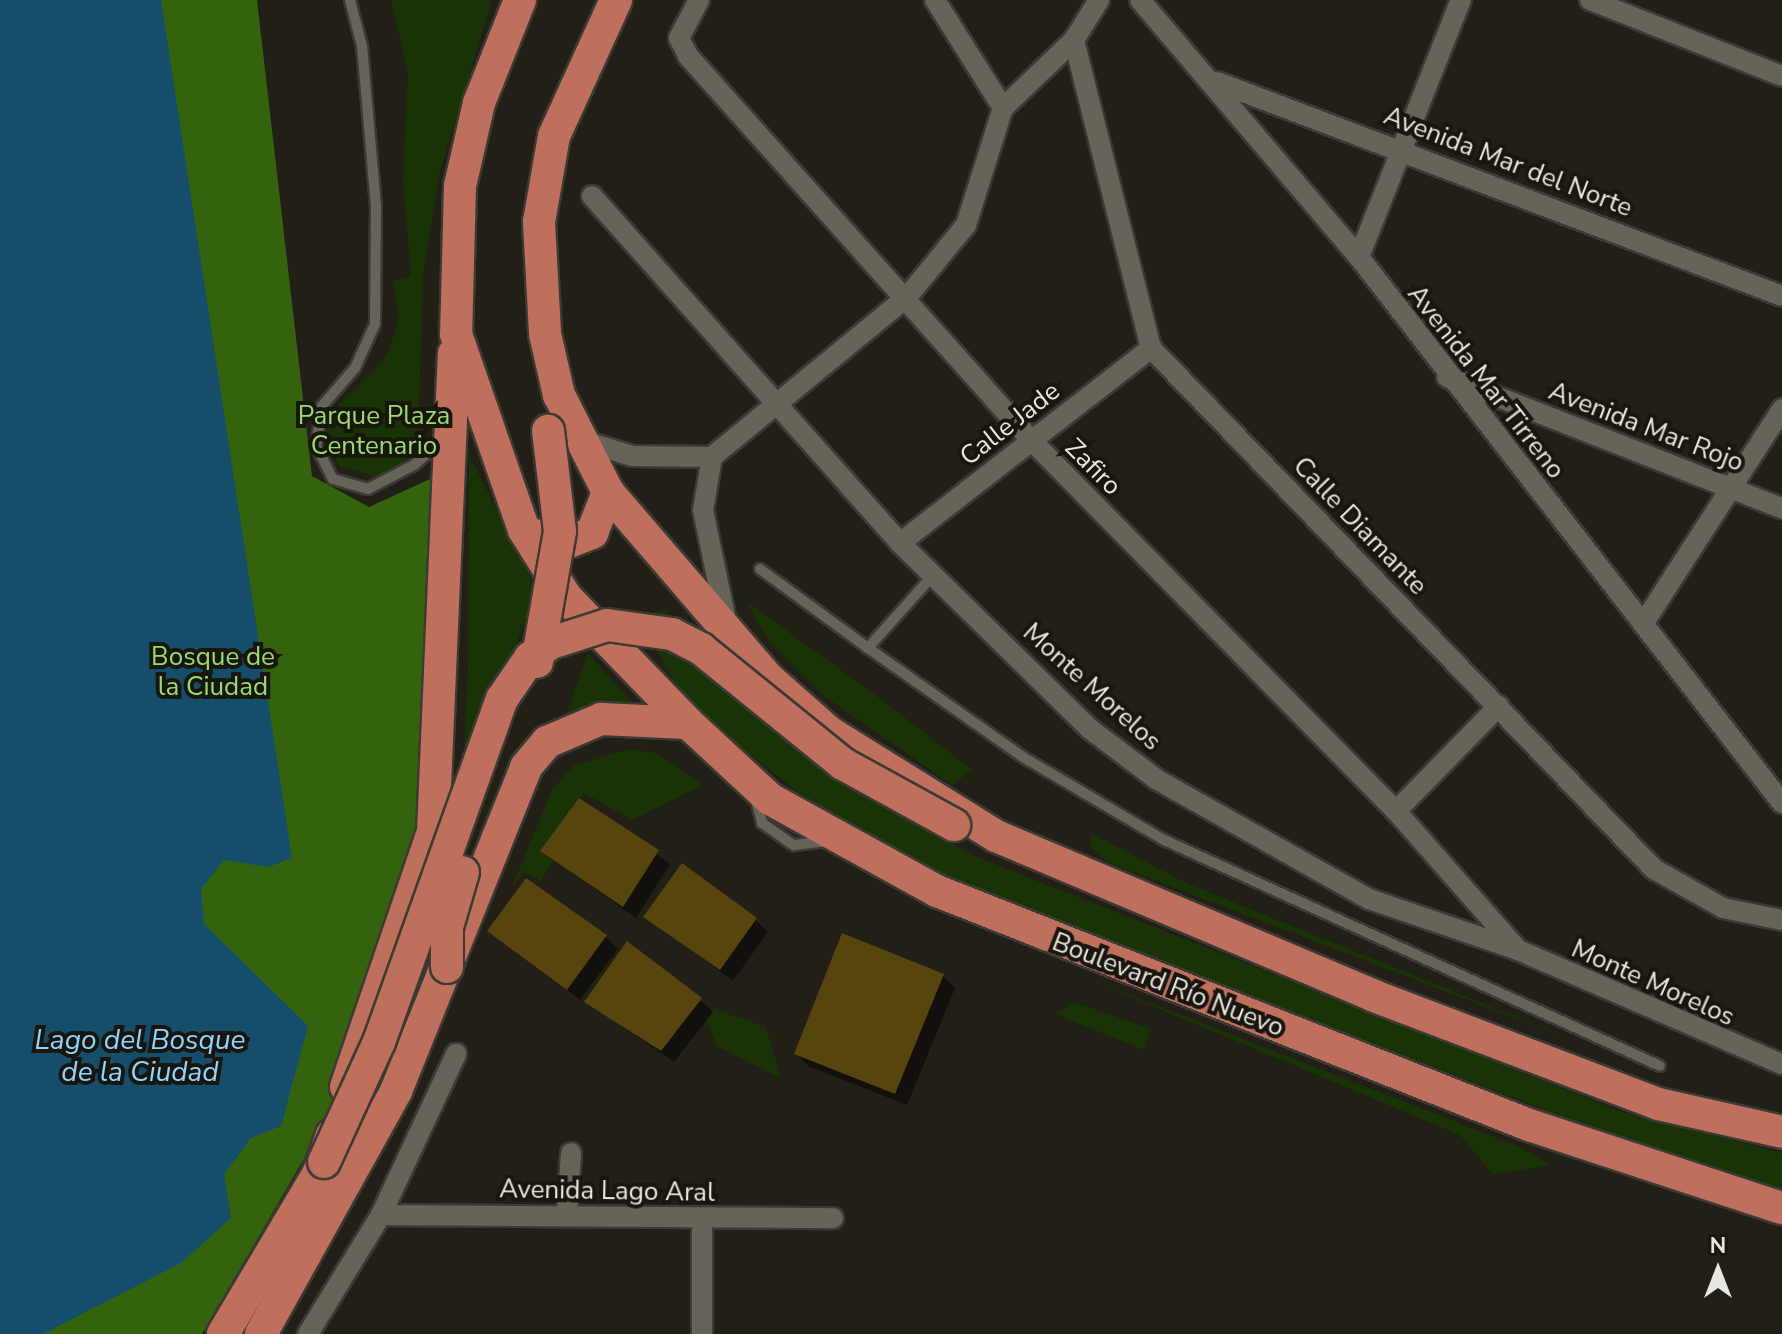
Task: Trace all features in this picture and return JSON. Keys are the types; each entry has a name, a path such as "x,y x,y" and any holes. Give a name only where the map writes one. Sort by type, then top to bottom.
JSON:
{"highway":[{"path":"324,1162 433,832 447,436 456,334 460,186 479,103 520,0"},
{"path":"616,0 589,46 554,136 537,261 559,395 608,492 652,549 732,642 829,732 996,836"},
{"path":"447,967 452,903 541,648 558,576 560,531 548,431 520,310 517,239 546,106 568,62 589,46"},
{"name":"Boulevard Río Nuevo","path":"456,334 524,530 566,597 615,653 752,782 841,840 1021,928 1529,1125 1782,1208"},
{"path":"524,530 552,542 592,533 608,492"},
{"path":"223,1334 324,1162 384,1029 502,699 551,643 607,625 672,634 701,649 843,764 954,825 996,836 1374,996 1658,1104 1782,1132"},
{"path":"261,1334 351,1182 447,967 526,767 547,742 601,719 688,723"}],"street":[{"name":"Zafiro","path":"699,0 679,45 908,296 1031,440 1396,811 1518,950"},
{"path":"935,0 1003,108"},
{"path":"581,440 632,456 712,457 908,296 966,225 1003,108 1074,40 1099,0"},
{"name":"Avenida Mar Tirreno","path":"1140,0 1214,81 1359,257 1447,377 1782,803"},
{"path":"1359,257 1461,0"},
{"path":"1590,0 1782,76"},
{"path":"1074,40 1151,348"},
{"name":"Avenida Mar del Norte","path":"1214,81 1402,148 1782,296"},
{"name":"Monte Morelos","path":"592,196 779,403 900,543 1090,729 1156,779 1369,899 1518,950 1782,1064"},
{"name":"Calle Jade","path":"900,543 1151,348"},
{"name":"Calle Diamante","path":"1151,348 1654,869 1723,908 1782,920"},
{"name":"Avenida Mar Rojo","path":"1447,377 1782,508"},
{"path":"1643,624 1782,409"},
{"path":"712,457 703,510 732,642"},
{"path":"1396,811 1499,706"},
{"path":"308,1334 381,1215 456,1054"},
{"path":"567,1215 571,1153"},
{"name":"Avenida Lago Aral","path":"381,1215 833,1218"},
{"path":"702,1218 702,1334"}],"lane":[{"path":"350,0 362,46 374,178 375,324 355,368 322,406 316,446 333,479 368,489 414,465 447,436"},
{"path":"760,569 1023,757 1162,839 1660,1066"},
{"path":"868,648 933,575"}],"green space":[{"name":"Lago del Bosque de la Ciudad","path":"0,0 257,0 312,476 369,507 430,479 423,837 369,1047 202,1334 0,1334"},
{"name":"Parque Plaza Centenario","path":"391,0 492,0 439,175 423,276 418,444 395,473 379,478 339,466 325,433 328,415 386,357 399,320 393,281 411,276 403,179 408,73"},
{"path":"469,455 537,590 462,785 468,670"},
{"path":"746,601 972,770 952,785 820,693 769,642"},
{"path":"665,610 784,728 910,821 972,855 1622,1112 1782,1153 1782,1188 1726,1180 938,876 799,793 715,726 677,687 645,629 650,613"},
{"path":"588,653 641,713 559,735"},
{"path":"629,749 656,753 703,785 632,820 584,793 540,851 553,861 541,881 524,872 512,887 552,790 573,766"},
{"path":"1091,833 1186,883 1583,1044 1107,862 1091,847"},
{"path":"1081,976 1518,1146 1551,1165 1493,1174 1460,1135"},
{"path":"1074,1002 1151,1029 1144,1050 1055,1014"},
{"path":"714,1009 766,1027 781,1078 717,1046 706,1019"}],"water":[{"name":"Lago del Bosque de la Ciudad","path":"0,0 161,0 292,858 268,867 224,860 201,889 204,924 308,1026 281,1126 251,1138 224,1174 231,1218 181,1263 43,1334 0,1334"}],"building":[{"path":"579,798 659,850 623,907 540,851"},
{"path":"682,863 757,918 720,970 643,917"},
{"path":"526,878 607,935 567,990 487,931"},
{"path":"842,933 944,974 895,1094 794,1054"},
{"path":"627,941 702,998 661,1051 584,1002"}],"park label":[{"name":"Bosque de la Ciudad","path":"213,672"}]}
